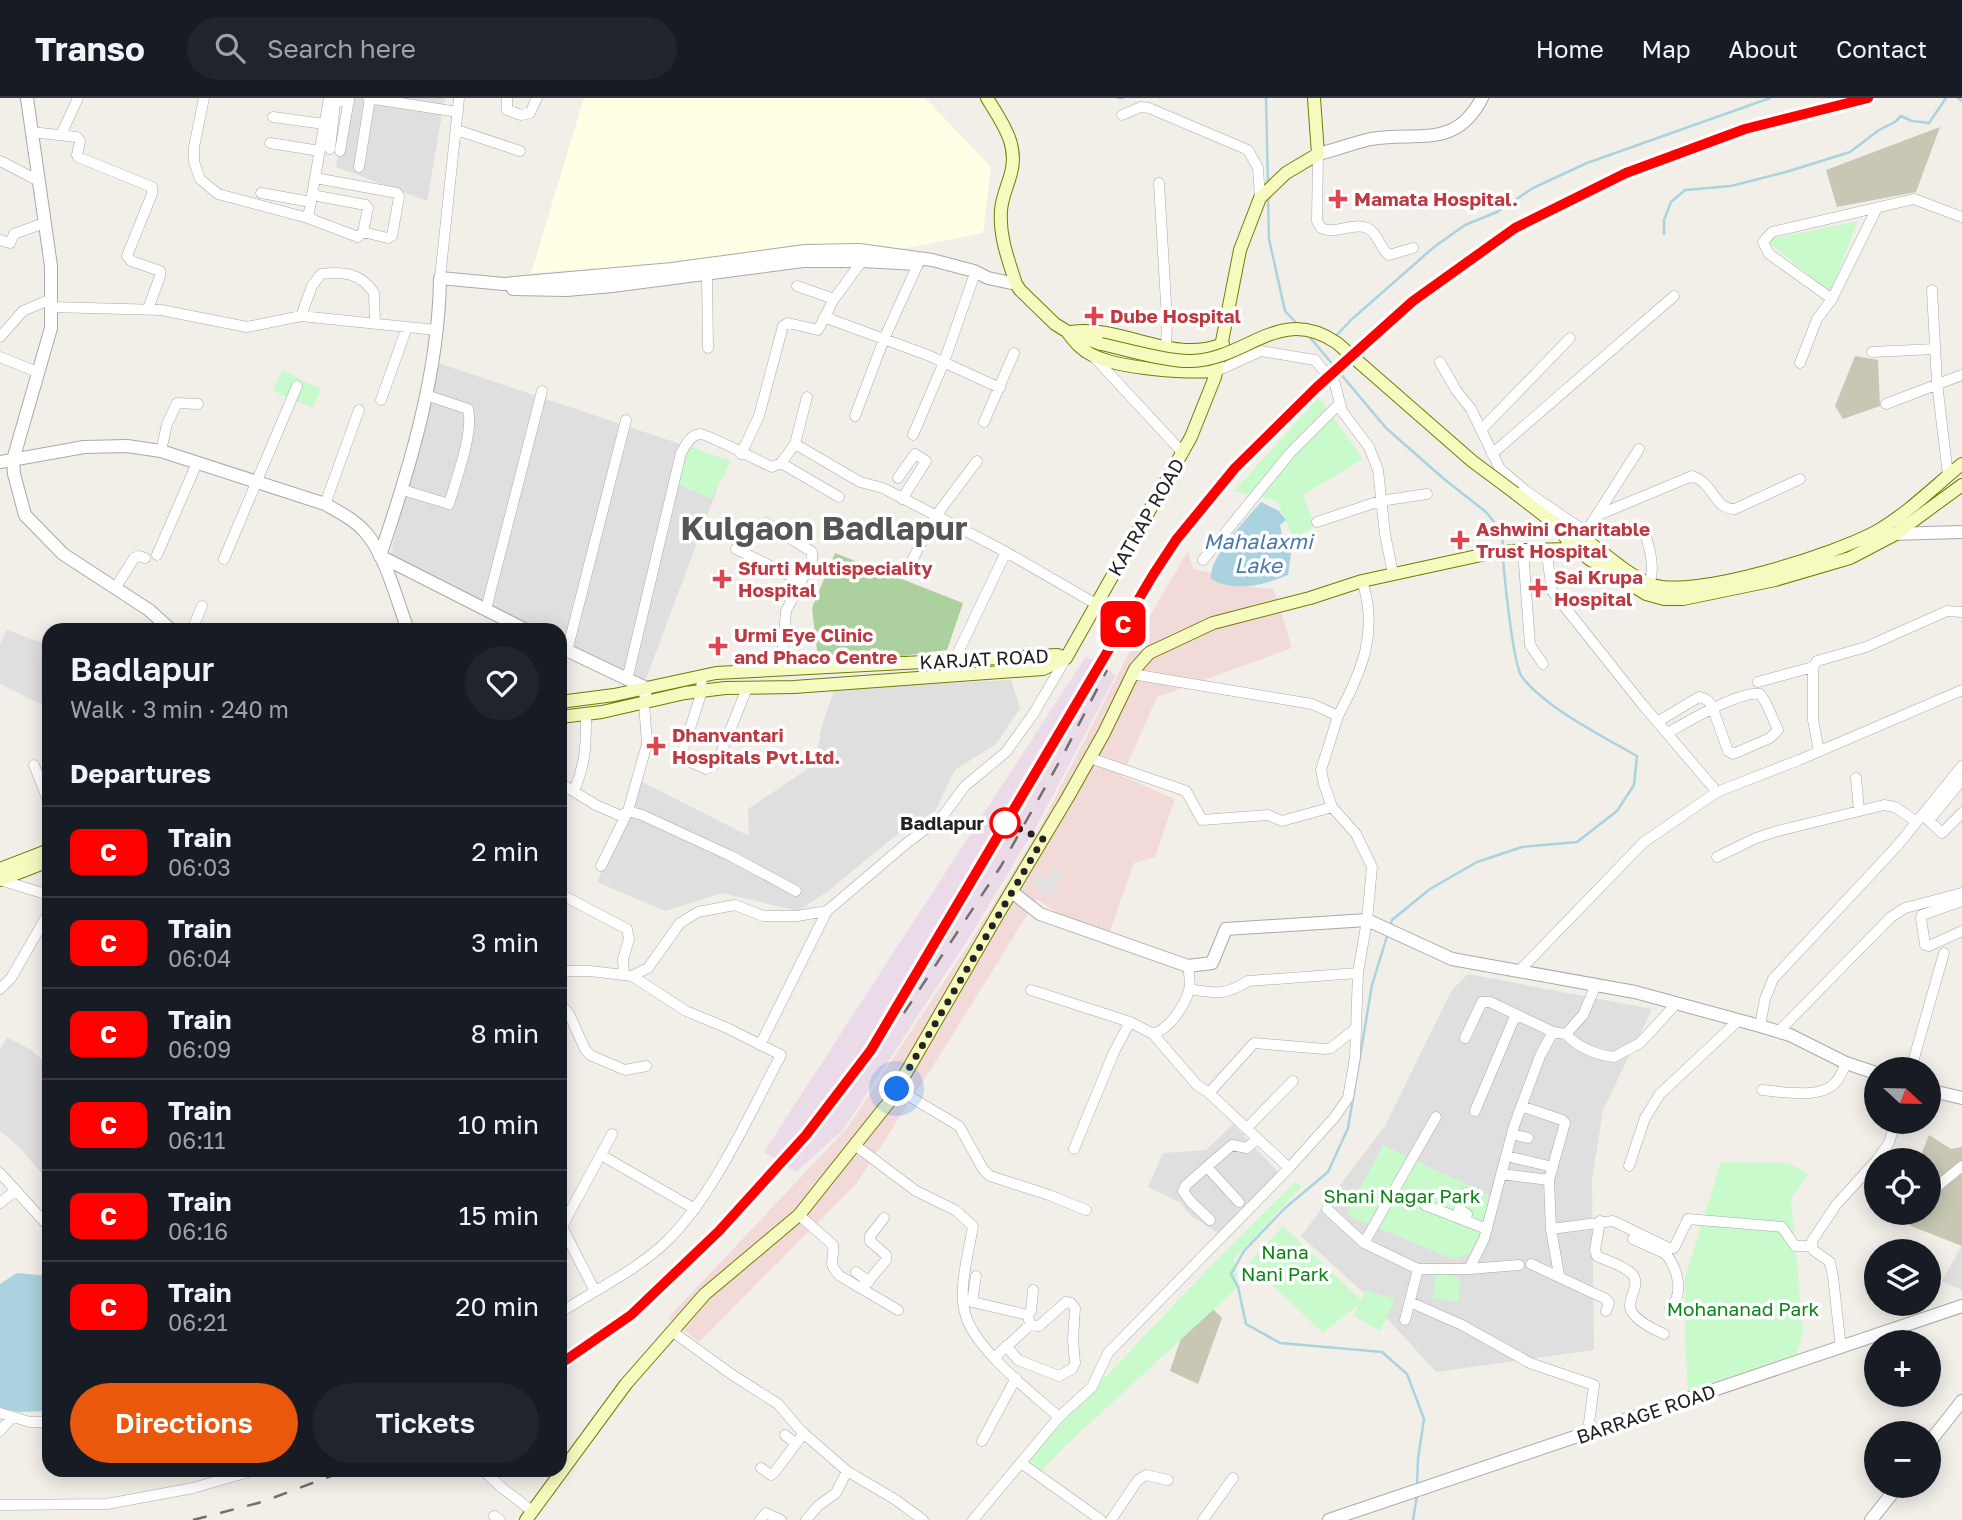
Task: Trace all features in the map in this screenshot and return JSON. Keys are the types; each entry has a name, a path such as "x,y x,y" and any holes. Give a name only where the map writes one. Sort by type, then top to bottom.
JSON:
{"main road":[{"path":"987,98 1006,128 1012,147 1013,169 1001,207 1001,233 1020,290 1055,324 1097,350 1131,365 1172,371 1217,371"},
{"path":"1314,98 1318,154"},
{"name":"KATRAP ROAD","path":"1066,658 1184,453 1217,371 1223,344 1224,321 1240,250 1262,196 1286,173 1318,154"},
{"path":"1097,350 1187,362 1211,359 1278,330 1294,327 1315,331 1337,343 1472,461 1560,528 1574,533 1615,564 1649,584 1667,589 1720,583 1849,545 1895,520 1962,464"},
{"path":"1068,332 1099,332 1166,348 1207,350 1223,344"},
{"path":"1581,539 1589,559 1646,594 1664,599 1683,599 1775,580 1850,558 1894,535 1962,485"},
{"path":"567,1464 626,1384 705,1294 799,1215 856,1146 897,1089 1090,758 1132,674 1149,653 1213,623 1310,598 1362,581 1486,554 1571,549 1581,539"},
{"name":"KARJAT ROAD","path":"567,701 614,695 716,673 1057,655 1066,658"},
{"name":"KARJAT ROAD","path":"567,716 702,691 1043,669 1066,658"},
{"path":"0,869 42,853"},
{"path":"0,880 42,864"},
{"path":"529,1516 558,1477"}],"street":[{"path":"27,98 51,266 51,328 7,461 14,474 25,515 63,554 116,587 163,623"},
{"path":"61,135 78,98"},
{"path":"204,98 194,147 194,162 200,179 218,194 308,218 358,237 363,232 368,206 261,193"},
{"path":"359,167 369,98 458,111"},
{"path":"380,556 402,490 426,395 441,300 440,282 459,98"},
{"path":"507,98 506,107 509,112 526,115 530,113 537,98"},
{"name":"KATRAP ROAD","path":"1318,154 1371,139 1450,132 1472,116 1482,98"},
{"path":"308,218 315,178 349,100 336,101 330,105 328,148"},
{"path":"1122,115 1141,107 1149,108 1248,150 1258,168 1262,196"},
{"path":"273,117 327,127"},
{"path":"457,130 520,151"},
{"path":"31,132 79,139 78,157 152,187 152,194 127,257 131,261 160,271 148,309"},
{"path":"270,143 328,148"},
{"path":"1318,154 1317,220 1321,228 1330,232 1359,226 1367,228 1373,232 1389,255 1413,248"},
{"path":"0,161 37,180"},
{"path":"315,178 397,193 400,197 390,237 363,232"},
{"path":"1159,183 1167,320 1166,348"},
{"path":"1832,299 1769,254 1763,242 1772,232 1914,200 1962,217"},
{"path":"1800,363 1817,319 1832,299 1877,208"},
{"path":"0,240 10,243 14,234 44,223"},
{"path":"440,282 504,284 672,269 805,251 932,260 1016,284"},
{"path":"440,282 538,291 567,290 862,256 918,264 973,279 988,278"},
{"path":"741,454 759,416 783,326 788,323 816,330 862,256"},
{"path":"855,416 884,339 918,264"},
{"path":"301,316 312,286 321,274 347,273 360,277 374,292 375,323"},
{"path":"707,275 708,348"},
{"path":"913,435 944,362 973,279"},
{"path":"797,286 834,299"},
{"path":"1932,290 1937,383 1948,475"},
{"path":"1492,453 1674,296"},
{"path":"0,337 23,312 51,303 148,309 247,327 301,316 436,330"},
{"path":"824,317 944,362 1000,388"},
{"path":"381,400 407,327"},
{"path":"1482,429 1570,338"},
{"path":"1872,352 1935,349"},
{"path":"1097,350 1184,453"},
{"path":"1217,371 1261,351 1315,360 1335,384 1342,411 1369,447 1378,470 1380,502 1393,574"},
{"path":"984,422 1014,353"},
{"path":"0,357 37,372"},
{"path":"1440,362 1482,429 1500,469 1581,539 1639,449"},
{"path":"1886,404 1962,375"},
{"path":"224,559 297,386"},
{"path":"486,609 542,391"},
{"path":"402,490 449,503 466,441 470,419 468,409 426,395"},
{"path":"627,680 681,453 689,439 700,434 711,437 772,467 781,463 795,444 807,397"},
{"path":"160,451 167,424 177,403 198,404"},
{"path":"1203,560 1290,453 1340,403"},
{"path":"325,504 359,410"},
{"path":"567,638 626,420"},
{"path":"795,444 860,482 883,488 1006,552 1096,604"},
{"path":"7,461 84,447 127,446 160,451 325,504 348,517 366,533 380,556 405,623"},
{"path":"898,478 915,454 926,461 902,499"},
{"path":"906,572 935,517 977,461"},
{"path":"158,555 197,463"},
{"path":"781,463 839,497"},
{"path":"1596,516 1692,476 1705,482 1723,507 1730,509 1800,479"},
{"path":"1317,522 1380,502 1427,494"},
{"path":"766,523 812,552 812,560 786,611 781,670"},
{"path":"1877,531 1894,535 1962,532"},
{"path":"1646,537 1653,573 1649,584"},
{"path":"736,549 801,581"},
{"path":"1546,549 1552,591 1717,792"},
{"path":"1520,551 1530,645 1534,654 1544,664"},
{"path":"954,661 1006,552"},
{"path":"380,556 513,623"},
{"path":"116,587 134,558 145,558"},
{"path":"974,1520 1059,1417 1093,1387 1108,1353 1312,1144 1348,1098 1355,1057 1358,973 1371,922 1372,867 1356,834 1332,807 1321,770 1338,716 1356,682 1371,626 1368,600 1362,581"},
{"path":"195,623 202,607"},
{"path":"1819,751 1813,720 1813,667 1817,661 1866,647 1947,611 1962,612"},
{"path":"567,650 646,688 644,703 647,744 624,814 601,866"},
{"path":"760,1045 827,911 908,842 942,817 965,786 1006,752 1034,713 1066,658"},
{"path":"1758,682 1813,667"},
{"path":"1132,674 1312,704 1338,716"},
{"path":"701,676 702,691 683,750 684,759 706,769 717,763 747,688"},
{"path":"1519,971 1644,842 1717,792 1962,690"},
{"path":"1657,722 1699,697 1711,703 1713,709 1728,751 1733,754 1770,738 1778,730 1772,714 1759,694 1745,694 1713,709 1667,733"},
{"path":"574,791 583,770 586,753 586,714"},
{"path":"1090,758 1186,791 1202,820 1268,815 1282,821 1332,807"},
{"path":"34,765 42,783"},
{"path":"1760,1026 1765,999 1773,979 1923,819 1961,772"},
{"path":"1856,778 1859,811"},
{"path":"567,787 624,814 642,815 731,856 796,891"},
{"path":"1717,858 1756,838 1778,831 1890,804 1923,819 1945,833 1962,813"},
{"path":"607,850 624,814"},
{"path":"0,880 42,893"},
{"path":"1012,892 1040,914 1188,966 1212,962 1226,929 1371,922 1452,960 1635,992 1779,1031 1864,1069"},
{"path":"1779,1031 1891,917 1905,908 1962,893"},
{"path":"567,898 625,927 629,933 624,952 628,976"},
{"path":"1962,901 1922,915 1921,918 1925,945 1929,946 1962,931"},
{"path":"628,976 648,968 680,923 698,912 735,905 763,916 797,916 827,911"},
{"path":"0,989 11,978 42,924"},
{"path":"1914,1057 1944,953"},
{"path":"1153,1034 1171,1022 1189,989 1188,966"},
{"path":"567,971 628,976 686,1011 781,1055 695,1209 667,1241 648,1257 567,1309"},
{"path":"1189,989 1218,993 1234,990 1248,981 1358,973"},
{"path":"1566,1034 1583,1015 1595,987"},
{"path":"1031,989 1130,1022 1153,1034 1197,1085 1289,1168"},
{"path":"1465,1038 1482,1002 1490,1002 1553,1032 1566,1034 1572,1041 1595,1053 1614,1057 1640,1043 1676,1004"},
{"path":"567,1012 590,1055 625,1070 646,1066"},
{"path":"1475,1111 1516,1014"},
{"path":"1629,1166 1645,1118 1660,1094 1739,1020"},
{"path":"1074,1149 1114,1052 1130,1022"},
{"path":"1209,1093 1254,1044 1331,1048 1355,1029"},
{"path":"1469,1269 1487,1229 1511,1134 1540,1056 1553,1032"},
{"path":"1762,1090 1797,1093 1829,1088 1840,1076 1846,1063"},
{"path":"1246,1129 1293,1081"},
{"path":"897,1089 959,1126 983,1169 990,1176 1086,1210"},
{"path":"1941,1093 1962,1098"},
{"path":"1521,1106 1562,1120 1565,1124 1549,1180 1551,1229 1559,1275"},
{"path":"1364,1243 1436,1117"},
{"path":"567,1218 612,1134"},
{"path":"1511,1134 1528,1138"},
{"path":"1210,1220 1191,1202 1184,1191 1186,1185 1231,1145 1247,1147 1257,1139"},
{"path":"856,1146 916,1191 955,1210 973,1226 964,1284 974,1304 1029,1320 1039,1326 1066,1302 1075,1308 1073,1340 1076,1355 1072,1369 1059,1376 1018,1360 1006,1346"},
{"path":"601,1155 695,1209"},
{"path":"1506,1156 1553,1167"},
{"path":"1941,1183 1962,1166"},
{"path":"1207,1167 1239,1202"},
{"path":"0,1173 42,1220"},
{"path":"1501,1174 1549,1180"},
{"path":"1811,1246 1814,1236 1836,1205 1864,1175"},
{"path":"0,1203 15,1191"},
{"path":"1466,1193 1460,1210 1467,1214 1466,1220"},
{"path":"1425,1205 1487,1229"},
{"path":"567,1206 573,1206"},
{"path":"1327,1209 1364,1243 1418,1269 1519,1265"},
{"path":"799,1215 833,1245 832,1269 840,1276 866,1285"},
{"path":"866,1285 886,1259 886,1255 870,1241 870,1236 884,1218"},
{"path":"1670,1308 1676,1302 1678,1291 1670,1250 1688,1219 1782,1227 1795,1246 1811,1246 1830,1262 1841,1348"},
{"path":"1600,1221 1595,1250 1597,1255 1632,1273 1635,1279 1630,1307 1634,1314 1652,1329 1664,1334"},
{"path":"1551,1229 1613,1221 1670,1250"},
{"path":"1633,1239 1670,1250"},
{"path":"567,1240 595,1291"},
{"path":"1531,1264 1606,1299 1609,1303 1606,1311"},
{"path":"1405,1320 1418,1269"},
{"path":"856,1272 866,1285 898,1310"},
{"path":"976,1276 974,1304 964,1312 973,1331 1016,1378 1059,1417"},
{"path":"995,1357 1029,1320 1033,1290"},
{"path":"1410,1302 1462,1325 1530,1363 1594,1385 1589,1423"},
{"name":"BARRAGE ROAD","path":"1329,1520 1962,1306"},
{"path":"673,1332 778,1404 804,1433 847,1471 896,1500 923,1520"},
{"path":"982,1441 1016,1378"},
{"path":"1941,1428 1962,1401"},
{"path":"0,1413 30,1422 42,1422"},
{"path":"0,1431 12,1417"},
{"path":"761,1468 771,1475 774,1473 804,1433"},
{"path":"785,1435 796,1444"},
{"path":"1021,1463 1101,1520"},
{"path":"806,1520 818,1506 836,1493 847,1471"},
{"path":"1111,1520 1138,1480 1146,1475 1168,1480"},
{"path":"0,1505 107,1504 193,1488 231,1477"},
{"path":"490,1477 529,1516"},
{"path":"1203,1520 1233,1478"},
{"path":"1871,1520 1888,1498"},
{"path":"760,1520 766,1513 781,1520"}],"shaded area":[{"path":"348,98 445,98 427,201 336,167"},
{"path":"584,98 925,98 991,167 983,233 871,255 734,260 531,273"},
{"path":"1940,127 1916,192 1837,207 1826,170"},
{"path":"1855,356 1878,360 1880,406 1843,419 1835,406"},
{"path":"438,363 728,460 643,687 567,648 567,623 519,623 390,556"},
{"path":"1188,551 1193,569 1211,573 1236,586 1274,589 1292,648 1157,697 1122,776 1175,799 1155,857 1134,863 1110,931 1059,914 1037,899 857,1183 699,1342 668,1318 848,1127 971,941 1038,831 1135,641"},
{"path":"7,630 42,643 42,705 0,684 0,644"},
{"path":"1086,656 1116,675 1039,822 967,941 843,1130 796,1172 764,1152"},
{"path":"1011,680 1020,708 996,744 955,770 935,811 894,837 827,892 798,911 722,893 665,911 597,882 640,781 749,836 748,809 815,764 822,725 835,688"},
{"path":"1054,867 1064,870 1052,896 1032,884 1039,875 1049,879"},
{"path":"1468,974 1652,1009 1603,1110 1592,1179 1594,1350 1436,1372 1364,1293 1301,1236 1385,1126 1452,990"},
{"path":"7,1037 42,1059 42,1174 17,1145 0,1131 0,1050"},
{"path":"1233,1124 1279,1173 1219,1234 1191,1216 1179,1202 1148,1187 1163,1153 1206,1150"},
{"path":"1929,1135 1951,1149 1962,1147 1962,1246 1910,1225 1941,1225 1941,1148 1924,1148"},
{"path":"1962,1245 1962,1290 1942,1281"},
{"path":"1213,1309 1222,1318 1198,1384 1170,1371 1181,1338"}],"green space":[{"path":"1858,221 1830,293 1766,240"},
{"path":"282,370 321,389 313,408 273,391"},
{"path":"1319,397 1363,459 1303,495 1314,526 1294,539 1277,501 1234,491"},
{"path":"690,446 731,462 711,499 677,484"},
{"path":"835,553 963,603 947,650 819,667 812,608"},
{"name":"Shani Nagar Park","path":"1383,1145 1487,1194 1493,1200 1473,1253 1453,1259 1346,1215"},
{"name":"Mohananad Park","path":"1721,1162 1788,1163 1809,1174 1791,1198 1803,1331 1797,1354 1688,1391 1685,1277"},
{"path":"1296,1181 1301,1187 1234,1259 1238,1287 1041,1471 1028,1459 1204,1273"},
{"name":"Nana Nani Park","path":"1283,1226 1361,1300 1366,1290 1395,1299 1380,1331 1354,1316 1359,1304 1323,1333 1249,1263"},
{"path":"1436,1272 1460,1278 1459,1302 1433,1298"}],"water":[{"name":"Mahalaxmi Lake","path":"1261,502 1279,511 1286,520 1280,525 1282,535 1289,536 1291,553 1288,575 1269,582 1240,587 1211,579 1212,570 1222,549"},
{"path":"17,1273 42,1275 42,1411 19,1412 0,1408 0,1284"}],"waterway":[{"path":"1118,98 1123,98"},
{"path":"1266,98 1268,186"},
{"path":"1334,338 1434,247 1465,225 1497,212 1533,188 1587,163 1770,98"},
{"path":"1664,234 1664,220 1671,202 1685,190 1731,186 1850,152 1901,116 1912,121 1929,123 1946,98"},
{"path":"1958,98 1962,101"},
{"path":"1268,196 1269,239 1285,311 1299,326"},
{"path":"1308,335 1386,428 1486,512 1502,532 1503,548"},
{"path":"1390,927 1392,920 1430,889 1477,862 1522,847 1577,842 1617,811 1634,785 1637,756 1545,700 1522,677 1512,638 1503,555"},
{"path":"1388,933 1372,985 1348,1128 1328,1172 1285,1208 1244,1251 1231,1274 1238,1287 1246,1324 1280,1343 1382,1352 1407,1374 1424,1419 1417,1486"},
{"path":"1413,1520 1417,1496"}],"railway":[{"path":"567,1359 630,1315 719,1231 806,1135 871,1050 1176,540 1235,468 1317,387 1413,301 1515,228 1626,173 1745,129 1868,98"},
{"path":"904,1013 1001,866 1107,670"},
{"path":"193,1520 262,1502 328,1477"}],"train":[{"name":"C","path":"567,1359 631,1315 719,1231 806,1135 871,1050 1040,762 1176,540 1235,468 1317,387 1413,301 1515,228 1626,173 1745,129 1868,98"}],"place":[{"name":"Mamata Hospital.","path":"1338,199"},
{"name":"Dube Hospital","path":"1094,316"},
{"name":"Ashwini Charitable Trust Hospital","path":"1460,540"},
{"name":"Sfurti Multispeciality Hospital","path":"722,579"},
{"name":"Sai Krupa Hospital","path":"1538,588"},
{"name":"Urmi Eye Clinic and Phaco Centre","path":"718,646"},
{"name":"Dhanvantari Hospitals Pvt.Ltd.","path":"656,746"},
{"name":"Badlapur","path":"1005,823"}],"district":[{"name":"Kulgaon Badlapur","path":"824,528"}],"route":[{"path":"897,1089 1043,839 1005,823"}]}
